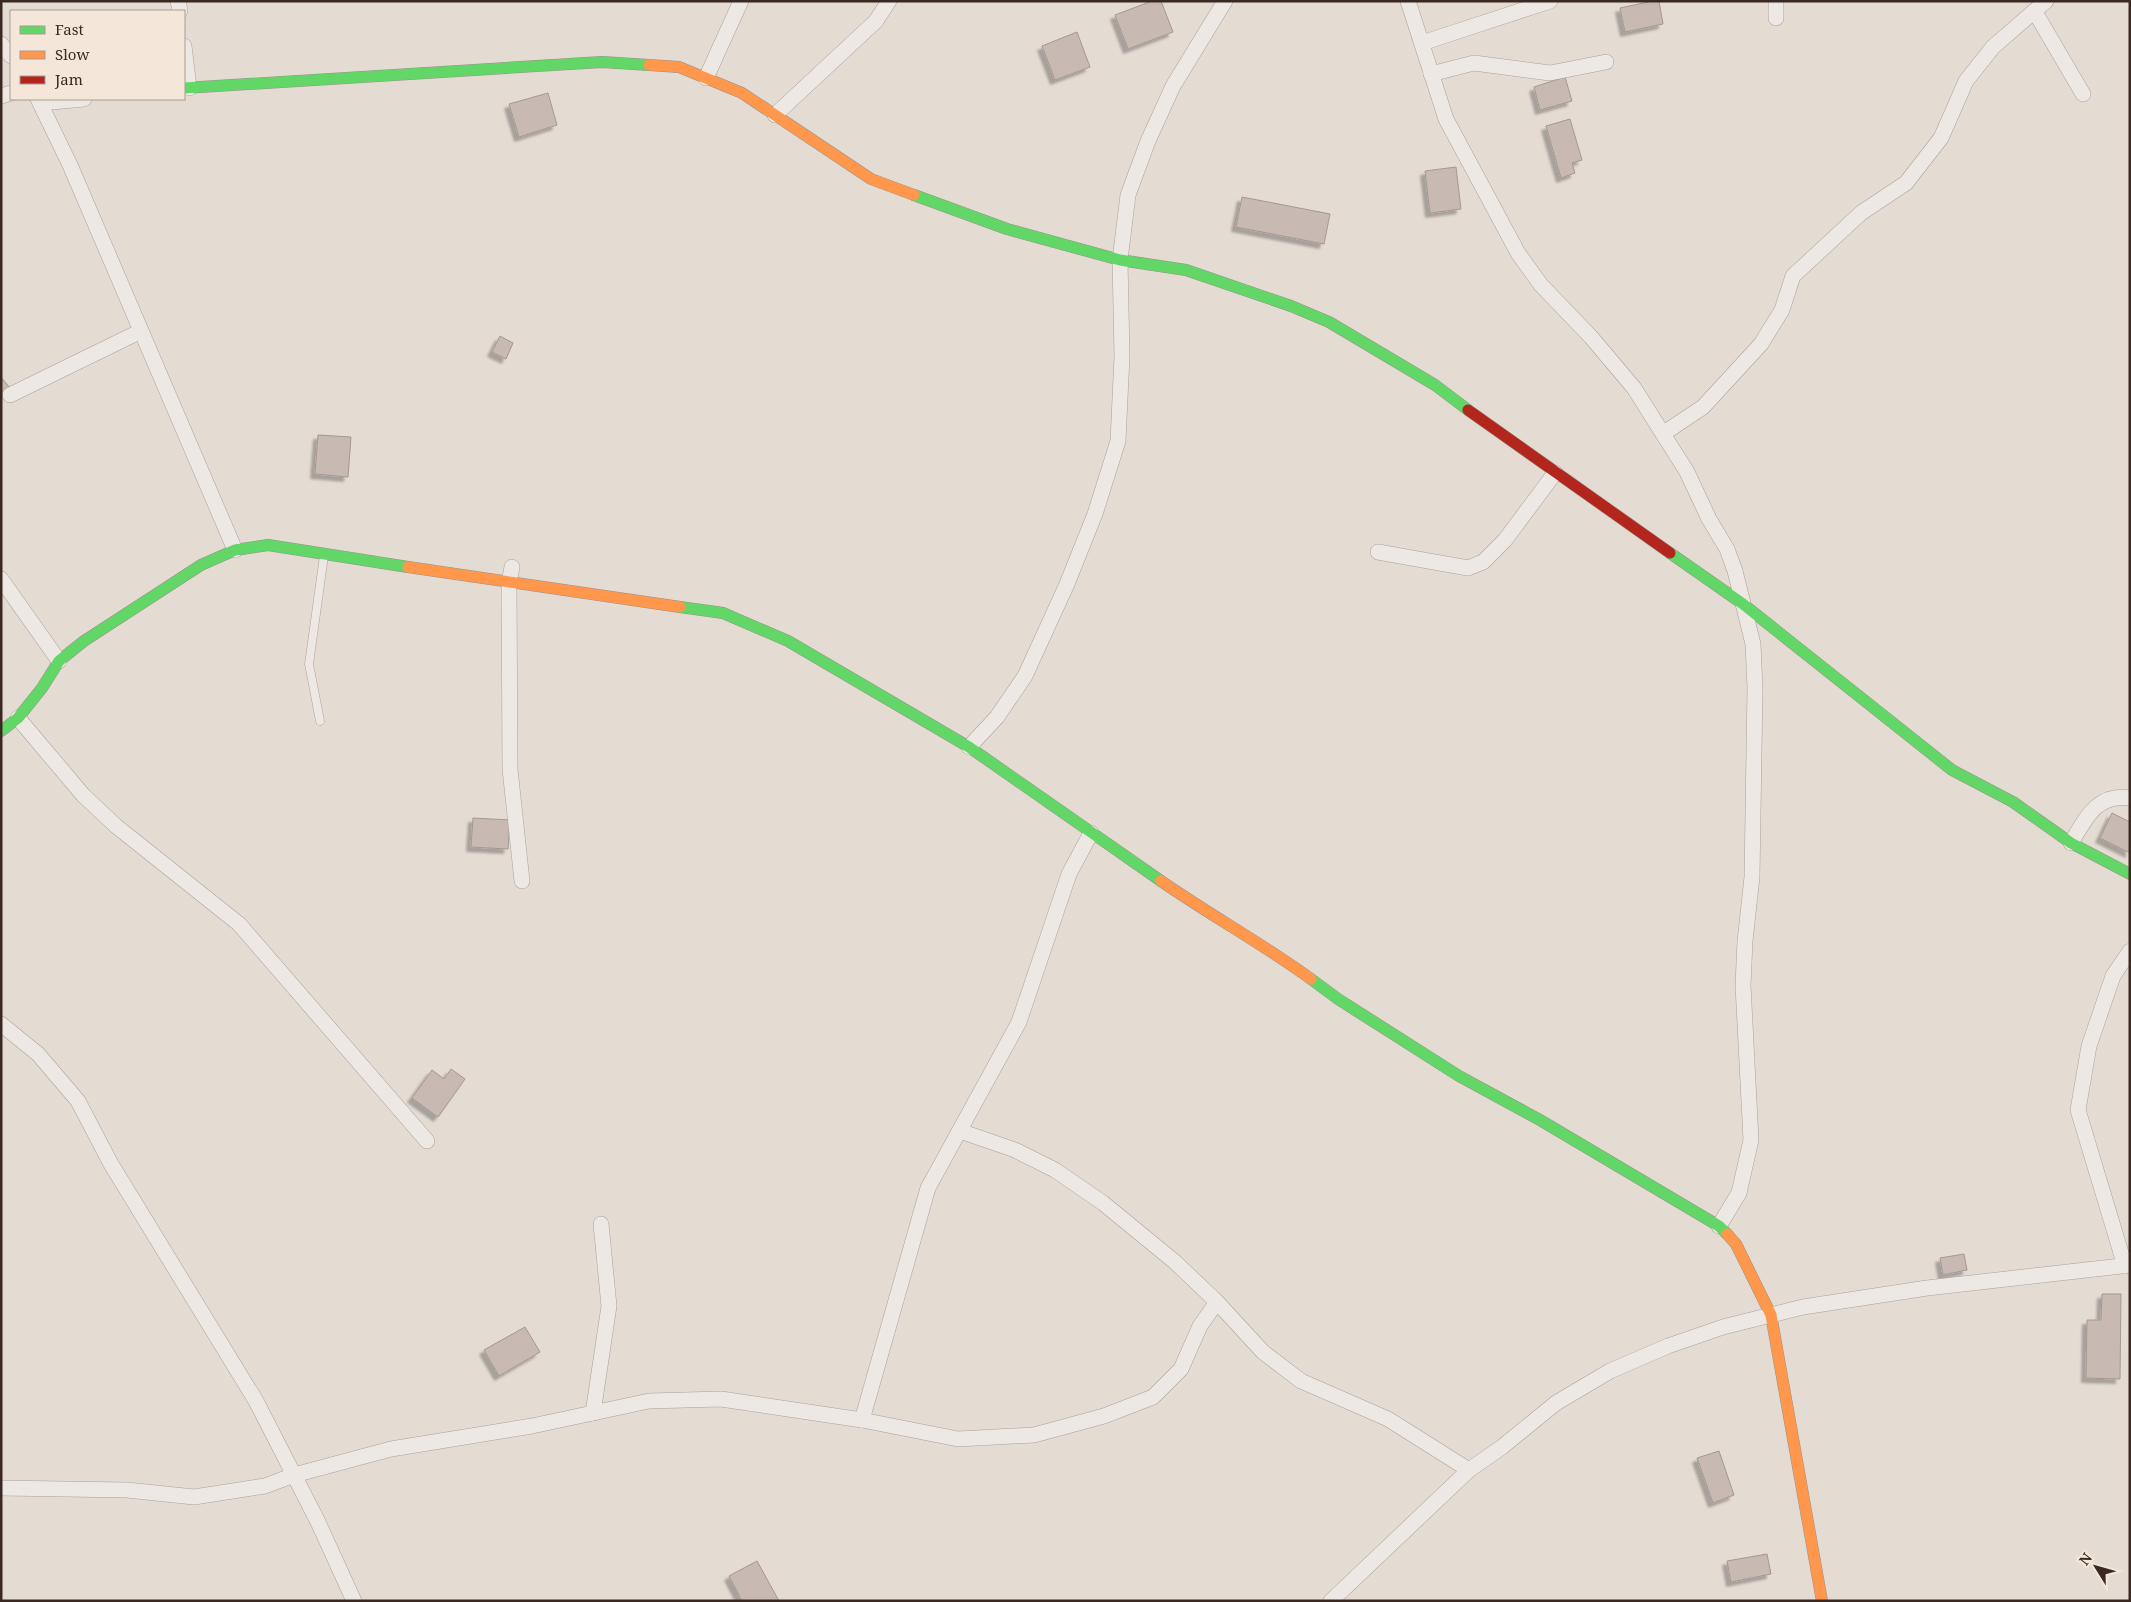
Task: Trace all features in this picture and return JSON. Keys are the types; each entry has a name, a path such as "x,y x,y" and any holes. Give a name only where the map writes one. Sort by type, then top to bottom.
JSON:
{"street":[{"path":"706,78 741,1"},
{"path":"776,115 876,21 889,1"},
{"path":"969,747 996,717 1024,676 1067,584 1095,514 1118,441 1122,356 1120,260 1128,196 1148,140 1173,86 1225,1"},
{"path":"1408,1 1446,119 1518,253 1541,285 1591,337 1634,388 1687,472 1709,519 1727,550 1753,644 1755,688 1752,877 1745,941 1744,985 1751,1140 1739,1193 1719,1226"},
{"path":"1422,43 1550,1"},
{"path":"1776,1 1776,18"},
{"path":"1664,433 1703,408 1761,344 1782,310 1793,276 1861,213 1906,183 1941,138 1966,81 1993,47 2040,7 2083,94"},
{"path":"1,44 10,55"},
{"path":"185,67 186,88 602,62 679,67 742,93 871,179 1007,229 1120,260 1186,270 1291,306 1329,322 1435,385 1555,473 1742,604 1952,770 2013,802 2072,843 2130,874"},
{"path":"1431,74 1474,63 1550,73 1606,62"},
{"path":"62,100 40,101 70,165 235,550"},
{"path":"10,395 141,331"},
{"path":"1378,552 1468,568 1483,562 1505,540 1555,473"},
{"path":"1,731 18,718 42,688 59,661 84,641 201,565 235,550 268,544 509,583 723,613 788,641 969,747 1192,903 1282,958 1338,999 1450,1070 1540,1120 1719,1226 1736,1244 1770,1315 1822,1601"},
{"path":"512,568 509,583 510,769 522,881"},
{"path":"1,579 59,661"},
{"path":"18,718 83,795 116,826 239,924 427,1141"},
{"path":"2072,843 2086,818 2099,803 2120,796 2130,798"},
{"path":"862,1420 928,1188 1019,1022 1069,874 1091,833"},
{"path":"1331,1601 1469,1470 1502,1447 1556,1403 1610,1371 1668,1346 1722,1326 1803,1306 1927,1288 2128,1266 2078,1110 2089,1046 2113,976 2130,951"},
{"path":"1,1024 38,1054 78,1101 111,1164 256,1401 318,1522 354,1601"},
{"path":"960,1131 1015,1150 1055,1170 1117,1215 1175,1262 1217,1302 1263,1352 1301,1381 1388,1419 1469,1470"},
{"path":"593,1413 609,1306 601,1224"},
{"path":"1,1488 127,1490 194,1497 264,1486 294,1475 391,1449 532,1426 649,1401 721,1399 862,1420 958,1439 1034,1435 1104,1416 1152,1397 1181,1369 1200,1326 1217,1302"}],"lane":[{"path":"320,721 309,664 324,554"}],"building":[{"path":"1152,1 1161,1 1173,32 1128,49 1115,15"},
{"path":"1659,1 1663,24 1625,32 1620,8"},
{"path":"1077,32 1090,67 1055,80 1042,46"},
{"path":"1565,77 1572,101 1540,110 1534,87"},
{"path":"548,93 557,125 519,137 509,104"},
{"path":"1570,119 1582,160 1572,163 1575,173 1561,178 1546,126"},
{"path":"1456,167 1461,209 1430,213 1425,171"},
{"path":"1242,197 1330,214 1324,244 1236,227"},
{"path":"500,336 513,343 506,359 492,352"},
{"path":"1,377 10,388 1,395"},
{"path":"318,435 351,437 348,477 315,474"},
{"path":"2112,813 2130,822 2130,853 2100,838"},
{"path":"473,818 510,820 508,849 471,847"},
{"path":"451,1069 465,1079 438,1117 412,1098 432,1070 444,1079"},
{"path":"1964,1254 1967,1270 1943,1275 1940,1258"},
{"path":"2102,1294 2121,1294 2120,1379 2086,1378 2087,1320 2101,1320"},
{"path":"525,1327 540,1352 499,1376 484,1350"},
{"path":"1719,1451 1734,1495 1713,1503 1697,1458"},
{"path":"1767,1554 1771,1574 1731,1582 1727,1561"},
{"path":"757,1561 779,1601 742,1601 729,1576"}],"traffic: fast":[{"path":"185,88 602,62 649,65"},
{"path":"914,195 1007,229 1120,260 1186,270 1291,306 1329,322 1435,385 1468,410"},
{"path":"1,731 18,718 42,688 59,661 84,641 201,565 235,550 268,545 408,567"},
{"path":"1670,553 1743,604 1952,770 2013,802 2071,843 2130,874"},
{"path":"680,607 723,613 788,641 969,747 1161,881"},
{"path":"1311,979 1338,999 1459,1076 1540,1120 1719,1226 1727,1234"}],"traffic: slow":[{"path":"649,65 679,67 742,93 871,179 914,195"},
{"path":"408,567 680,607"},
{"path":"1161,881 1311,979"},
{"path":"1727,1234 1736,1244 1771,1315 1822,1601"}],"traffic: jam":[{"path":"1468,410 1670,553"}]}
